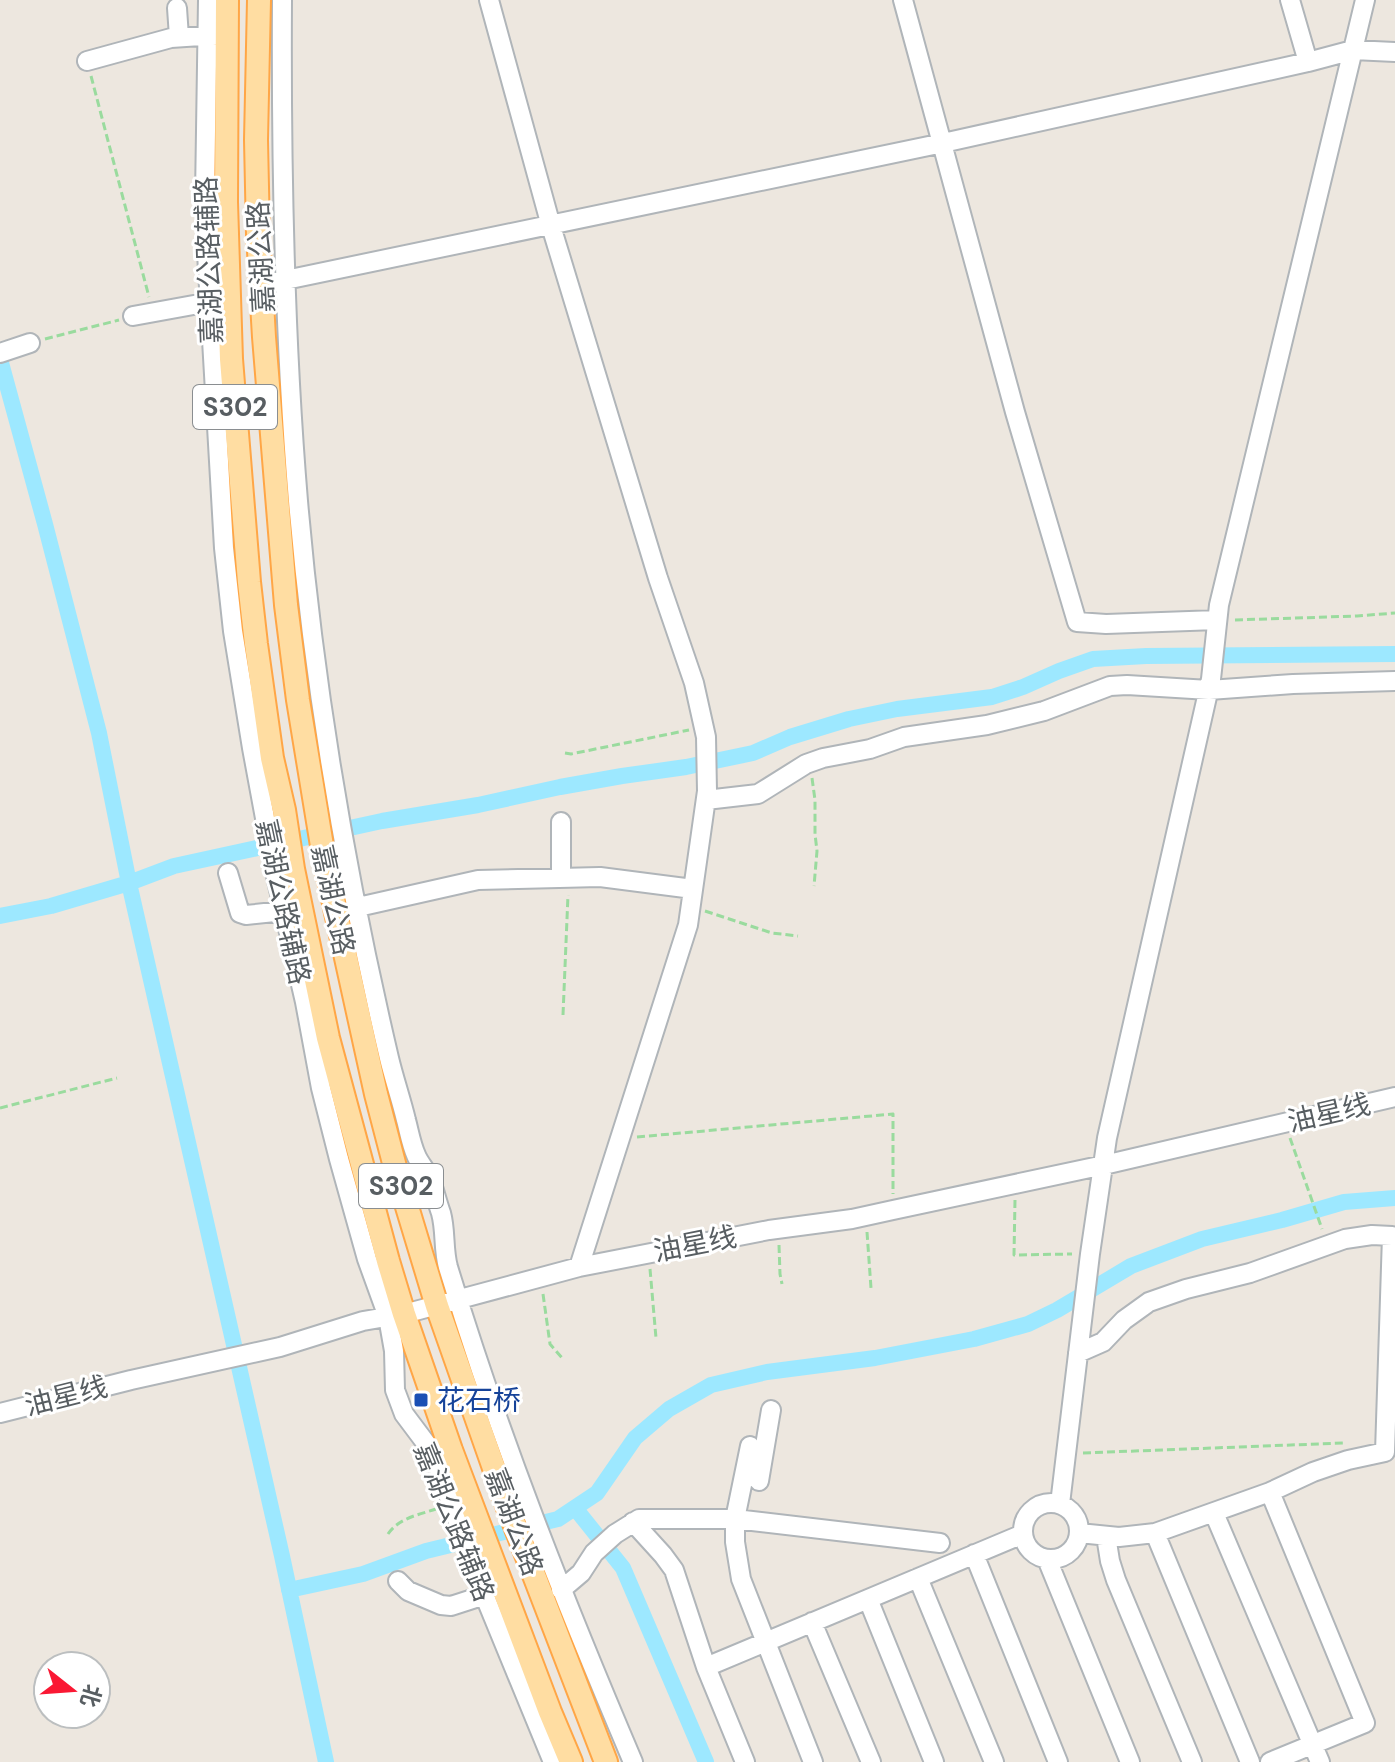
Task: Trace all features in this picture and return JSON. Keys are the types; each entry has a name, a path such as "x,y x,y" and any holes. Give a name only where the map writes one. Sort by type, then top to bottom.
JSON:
{"main road":[{"name":"嘉湖公路","path":"227,0 217,35 226,171 219,301 231,359 249,582 272,758 274,813 284,871 388,1261 396,1316 451,1450 459,1509 490,1588 571,1762"},
{"name":"嘉湖公路","path":"259,0 256,140 261,285 286,605 324,858 395,1167 448,1303 516,1502 550,1580 606,1762"}],"street":[{"path":"87,61 179,37 217,35 208,0"},
{"path":"282,0 282,186 293,437 319,678 347,855 390,1063 415,1154 430,1179 444,1226 448,1303"},
{"path":"489,0 551,226 694,683 705,732 707,796 688,925 579,1267"},
{"path":"903,0 1015,412 1077,622 1217,626"},
{"path":"1290,0 1308,62"},
{"path":"1060,1504 1089,1258 1107,1138 1210,684 1219,605 1229,559 1365,0"},
{"path":"177,8 179,37"},
{"path":"261,285 943,143 1353,50 1395,52"},
{"path":"133,316 219,301"},
{"path":"0,353 30,343"},
{"path":"707,796 758,794 806,764 870,749 904,737 987,725 1044,711 1110,686 1395,681"},
{"path":"561,822 565,877"},
{"name":"嘉湖公路辅路","path":"284,871 284,911 321,1088 367,1259 396,1316 395,1390 404,1414 428,1446 459,1509"},
{"path":"228,873 240,913 284,911"},
{"path":"358,907 478,880 565,877 600,877 692,897"},
{"name":"油星线","path":"0,1413 269,1349 363,1321 396,1316 579,1267 777,1229 866,1216 1104,1165 1395,1097"},
{"path":"1078,1353 1103,1342 1124,1320 1149,1302 1250,1273 1345,1239 1393,1236 1390,1436 1385,1452 1313,1472 1270,1492 1155,1533 1119,1537 1079,1533"},
{"path":"771,1410 753,1453 735,1519 735,1542 741,1579 813,1762"},
{"path":"753,1453 759,1481"},
{"path":"1270,1492 1365,1723 1316,1753 1270,1762"},
{"path":"1050,1502 1068,1508 1074,1515 1079,1533 1072,1550 1056,1559 1047,1559 1030,1551 1023,1534 1027,1516 1041,1504 1050,1502"},
{"path":"1214,1513 1316,1753"},
{"path":"633,1762 550,1580 581,1573 594,1553 615,1534 639,1519 735,1519 940,1543"},
{"path":"633,1522 674,1570 706,1667 745,1762"},
{"path":"1155,1533 1250,1762"},
{"path":"706,1667 1023,1534"},
{"path":"1106,1536 1116,1580 1192,1762"},
{"path":"974,1554 1058,1762"},
{"path":"1047,1559 1130,1762"},
{"path":"918,1578 994,1762"},
{"path":"398,1581 408,1591 451,1606 490,1588"},
{"name":"嘉湖公路辅路","path":"490,1588 553,1762"},
{"path":"868,1599 934,1762"},
{"path":"812,1622 871,1762"}],"path":[{"path":"87,61 153,312"},
{"path":"30,343 133,316"},
{"path":"1217,626 1395,613"},
{"path":"565,753 705,732"},
{"path":"806,764 813,782 815,800 817,851 814,886"},
{"path":"563,1015 565,877"},
{"path":"692,897 772,933 798,936"},
{"path":"0,1108 117,1078"},
{"path":"622,1133 633,1137 893,1114 893,1210"},
{"path":"1285,1123 1321,1225"},
{"path":"1015,1184 1014,1255 1089,1258"},
{"path":"866,1216 871,1288"},
{"path":"777,1229 782,1284"},
{"path":"649,1253 656,1338"},
{"path":"540,1278 550,1344 563,1359"},
{"path":"1066,1453 1355,1442"},
{"path":"388,1534 404,1519 459,1509"}],"waterway":[{"path":"0,359 99,733 129,883 326,1762"},
{"path":"0,916 51,906 174,866 382,821 753,753 790,737 849,719 897,709 992,697 1093,659 1395,654"},
{"path":"289,1590 363,1574 426,1551 558,1519 597,1493 635,1438 669,1409 711,1385 767,1372 875,1358 974,1339 1028,1324 1131,1266 1202,1239 1344,1202 1395,1198"},
{"path":"575,1508 623,1568 706,1762"}],"place":[{"name":"花石桥","path":"421,1400"}]}
